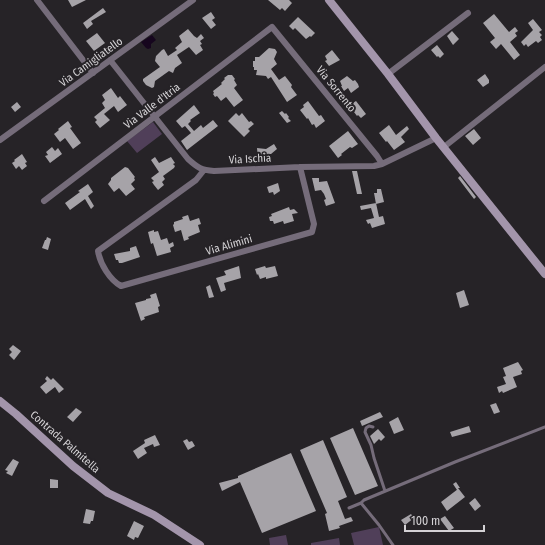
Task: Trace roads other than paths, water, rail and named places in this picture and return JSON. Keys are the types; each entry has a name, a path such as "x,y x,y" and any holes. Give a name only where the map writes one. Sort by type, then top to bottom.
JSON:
{"main road":[{"path":"329,0 388,74 436,138 545,274"},
{"name":"Contrada Palmitella","path":"0,401 73,466 108,492 154,515 200,545"}],"street":[{"path":"37,0 93,73"},
{"name":"Via Camigliatello","path":"0,140 192,0"},
{"path":"388,74 468,13"},
{"name":"Via Valle d'Itria","path":"44,201 272,27"},
{"name":"Via Sorrento","path":"272,27 382,164"},
{"path":"110,60 188,159 198,168 204,170"},
{"path":"444,147 545,67"},
{"name":"Via Ischia","path":"204,170 214,171 300,167 374,166 382,164 436,138"},
{"name":"Via Alimini","path":"204,170 196,180 98,251 99,258 114,282 121,286 312,232 314,224 300,167"}],"lane":[{"path":"373,427 369,426 366,428 365,432 371,445 385,491"},
{"path":"349,508 364,500 455,462 545,427"},
{"path":"360,503 379,525 393,545"}]}
